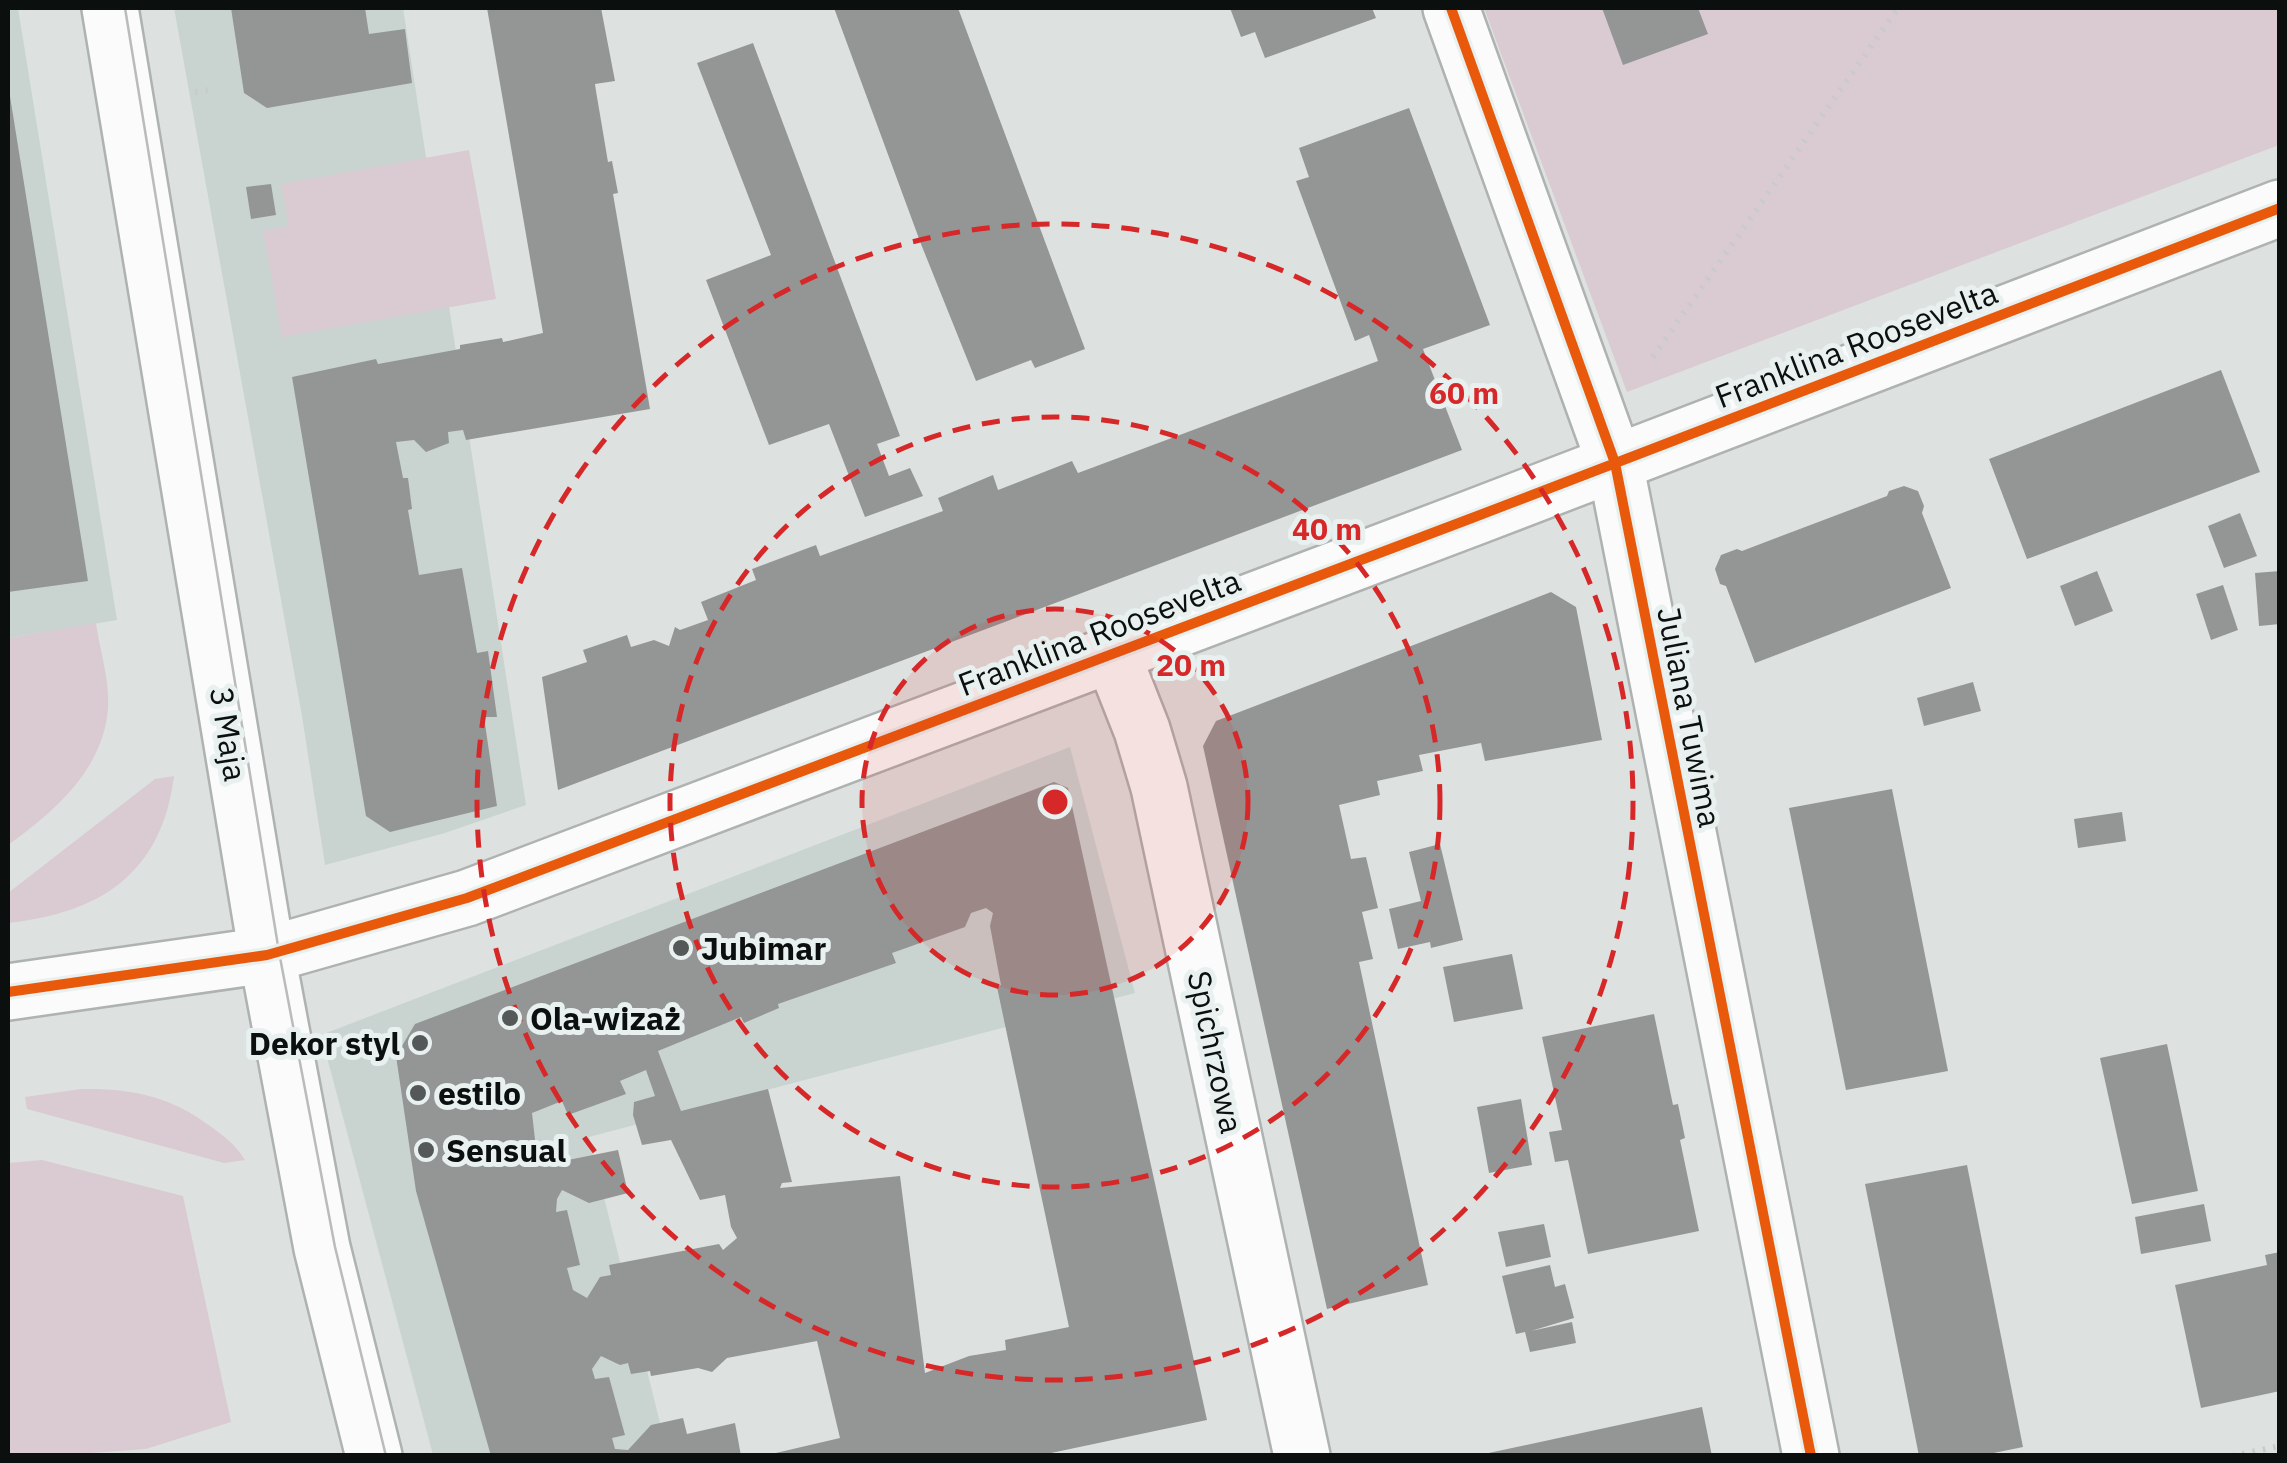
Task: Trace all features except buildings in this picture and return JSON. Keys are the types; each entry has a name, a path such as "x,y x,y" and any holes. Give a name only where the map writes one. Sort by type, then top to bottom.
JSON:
{"street":[{"name":"3 Maja","path":"110,8 267,955 322,1248 374,1456"},
{"name":"Juliana Tuwima","path":"1451,8 1615,463 1811,1456"},
{"name":"Franklina Roosevelta","path":"8,992 267,955 466,898 2280,208"},
{"name":"Spichrzowa","path":"1112,654 1159,787 1302,1456"}],"path":[{"path":"1653,357 1898,8"},
{"path":"196,92 214,90"},
{"path":"2232,1456 2280,1446"}],"shaded area":[{"path":"8,8 18,8 117,620 8,638"},
{"path":"174,8 403,8 526,805 445,833 325,865 302,716"},
{"path":"1484,8 2279,8 2279,145 1627,392"},
{"path":"469,150 496,299 282,337 263,231 289,226 281,184"},
{"path":"96,623 108,698 97,751 59,804 8,845 8,638"},
{"path":"1070,747 1135,993 589,1137 668,1455 433,1455 321,1035"},
{"path":"174,776 156,838 141,863 121,882 98,898 71,909 8,923 8,893 155,779"},
{"path":"81,1089 133,1092 180,1107 225,1137 245,1160 224,1163 27,1109 25,1097"},
{"path":"42,1160 183,1196 231,1422 146,1449 8,1455 8,1163"}],"tram line":[{"path":"125,8 279,952 335,1247 386,1456"}],"cycle path":[{"path":"1451,8 1615,463 1811,1456"},
{"path":"8,992 267,955 467,898 2280,208"}],"place":[{"name":"Jubimar","path":"681,948"},
{"name":"Ola-wizaż","path":"510,1018"},
{"name":"Dekor styl","path":"420,1043"},
{"name":"estilo","path":"418,1093"},
{"name":"Sensual","path":"426,1150"}]}
